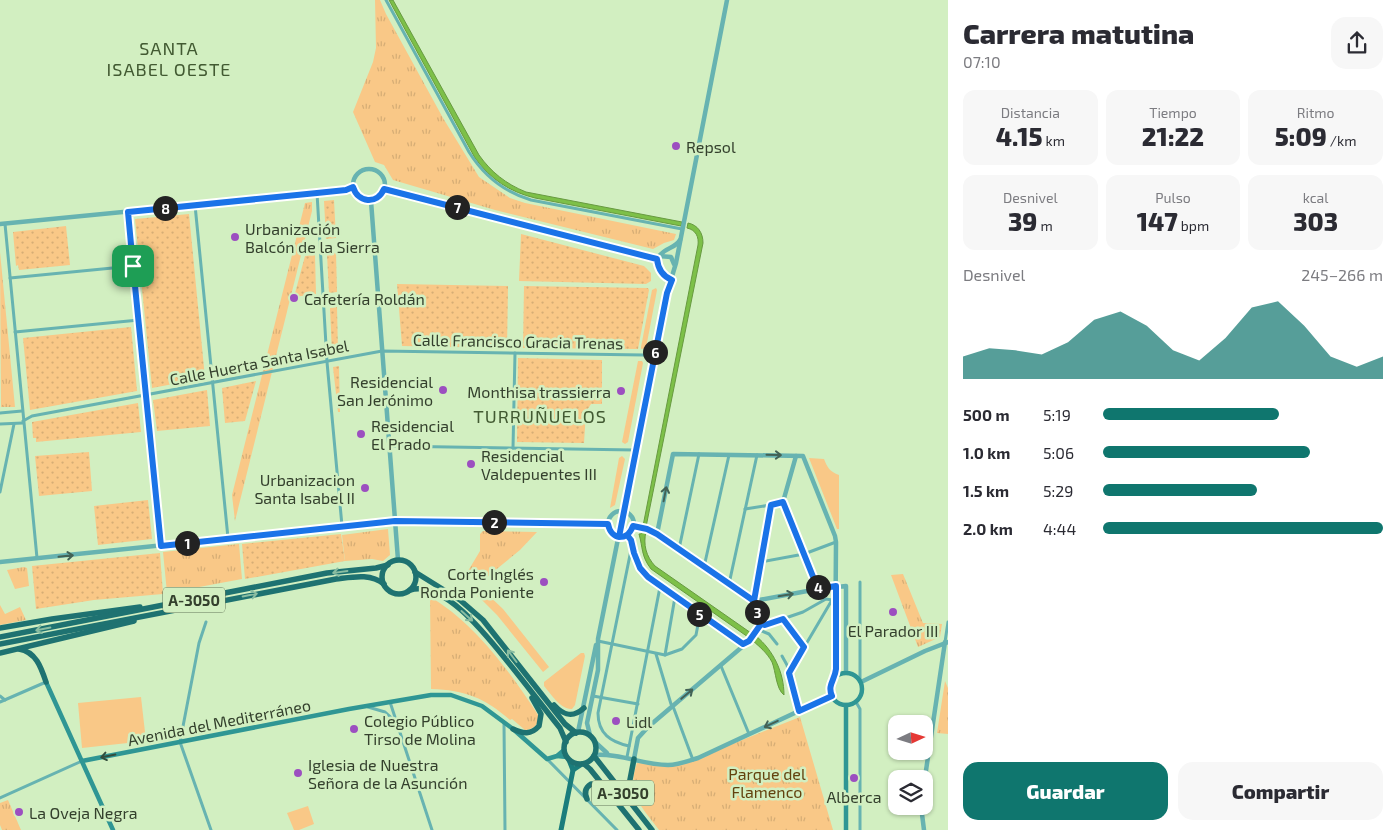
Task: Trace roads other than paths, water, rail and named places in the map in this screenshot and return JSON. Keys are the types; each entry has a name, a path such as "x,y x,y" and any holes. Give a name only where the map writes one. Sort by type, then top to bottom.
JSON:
{"highway":[{"name":"A-3050","path":"0,644 327,574 376,568 398,560"},
{"path":"398,560 409,563 425,580 454,596 474,612 494,634 565,724 577,732 590,735 595,742 594,756"},
{"path":"384,584 383,574 388,564"},
{"path":"410,590 416,580 416,572"},
{"name":"A-3050","path":"0,637 349,577 372,577 396,593 416,588 426,589 457,607 484,632 560,728 566,742"},
{"path":"0,628 52,618 175,606"},
{"path":"0,652 130,622 175,606"},
{"path":"17,649 29,652 36,658 46,682"},
{"path":"512,667 539,709 541,719 539,726 533,732 522,733 513,729"},
{"path":"525,673 562,712 572,715 584,708"},
{"path":"568,759 564,750 566,742 570,736 577,732"},
{"name":"A-3050","path":"568,759 575,764 583,764 590,761 594,756 652,830"},
{"path":"632,804 628,790 634,759"},
{"name":"A-3050","path":"583,764 590,769 639,830"},
{"path":"587,799 586,790 591,784 600,786 609,793"}],"main road":[{"path":"846,672 855,675 860,681 862,692 856,702 846,705 838,703 832,696 830,685 835,676 846,672"},
{"path":"46,682 113,830"},
{"name":"Avenida del Mediterráneo","path":"82,761 431,695 451,695 482,706 513,729 547,759"},
{"path":"846,705 846,830"},
{"path":"547,759 557,756 564,750"},
{"path":"557,756 568,759 574,770 561,830"},
{"path":"574,770 583,764"}],"street":[{"path":"386,0 469,152 483,171 499,185 514,194 531,200 682,229"},
{"path":"577,732 598,641 668,287 672,280 727,0"},
{"path":"369,168 382,175 384,189 379,197 371,201 361,199 357,196 353,182 356,174 369,168"},
{"path":"37,559 10,278 2,224 346,190 353,187"},
{"path":"384,189 658,258 671,257 674,266"},
{"path":"317,193 327,362 342,526"},
{"path":"371,201 398,560"},
{"path":"195,205 228,538"},
{"path":"128,212 161,546"},
{"path":"672,280 663,275 659,270 658,258 666,248 676,245 680,239"},
{"path":"10,278 133,266"},
{"path":"15,332 139,320"},
{"name":"Calle Huerta Santa Isabel","path":"0,424 14,424 23,422 32,416 382,351"},
{"name":"Calle Francisco Gracia Trenas","path":"382,351 644,355 654,359"},
{"path":"513,448 515,353"},
{"path":"0,413 22,411"},
{"path":"0,492 14,424"},
{"path":"389,446 636,450"},
{"path":"657,534 673,454 803,456 836,542 836,586 834,600 835,676"},
{"path":"679,549 700,454"},
{"path":"704,567 729,454"},
{"path":"729,584 757,455"},
{"path":"796,456 783,502 818,589"},
{"path":"745,509 783,502"},
{"path":"761,624 754,601 771,505"},
{"path":"624,511 631,516 633,526 627,535 619,537 612,533 608,524 613,513 624,511"},
{"path":"0,562 395,521 608,524"},
{"path":"633,526 647,529 657,534 754,601 836,586 846,586 846,672"},
{"path":"627,535 631,540 633,550 644,573 660,587 743,644"},
{"path":"761,562 804,554 836,542"},
{"path":"629,746 605,736 598,718 611,644 631,550 633,550"},
{"path":"860,582 860,681 946,642"},
{"path":"627,758 660,587"},
{"path":"665,654 675,597"},
{"path":"761,624 765,625 803,612 825,600 834,600"},
{"path":"789,673 834,600"},
{"path":"598,641 656,654 665,654 682,649 696,635 700,614"},
{"path":"783,619 804,647"},
{"path":"206,622 198,643 180,742 211,830"},
{"path":"926,770 948,622"},
{"path":"634,759 638,738 672,706 721,666 743,644 749,641 761,624"},
{"path":"757,629 769,634 777,644"},
{"path":"590,735 587,723 598,670 598,641"},
{"path":"656,654 672,706 693,760"},
{"path":"782,656 789,673 799,711"},
{"path":"721,666 749,734"},
{"path":"0,702 46,682"},
{"path":"0,696 5,700"},
{"path":"593,696 638,704"},
{"path":"594,756 608,754 668,765 693,760 832,696"},
{"path":"390,702 432,830"},
{"path":"856,702 860,709 860,830"},
{"name":"Avenida del Mediterráneo","path":"362,707 385,712 397,723"},
{"path":"504,723 504,830"},
{"path":"631,737 638,738"},
{"path":"595,742 608,754"},
{"path":"547,759 617,830"},
{"path":"0,798 82,761"},
{"path":"922,815 924,830"}],"place":[{"name":"Repsol","path":"676,146"},
{"name":"Urbanización Balcón de la Sierra","path":"235,237"},
{"name":"Cafetería Roldán","path":"294,298"},
{"name":"Residencial San Jerónimo","path":"443,390"},
{"name":"Monthisa trassierra","path":"621,391"},
{"name":"Residencial El Prado","path":"361,434"},
{"name":"Residencial Valdepuentes III","path":"471,464"},
{"name":"Urbanizacion Santa Isabel II","path":"365,488"},
{"name":"Corte Inglés Ronda Poniente","path":"544,582"},
{"name":"El Parador III","path":"893,612"},
{"name":"Lidl","path":"616,721"},
{"name":"Colegio Público Tirso de Molina","path":"354,729"},
{"name":"Iglesia de Nuestra Señora de la Asunción","path":"298,773"},
{"name":"Alberca","path":"854,778"},
{"name":"La Oveja Negra","path":"19,812"}],"district":[{"name":"SANTA ISABEL OESTE","path":"169,58"},
{"name":"TURRUÑUELOS","path":"540,416"}],"park label":[{"name":"Parque del Flamenco","path":"767,782"}]}
